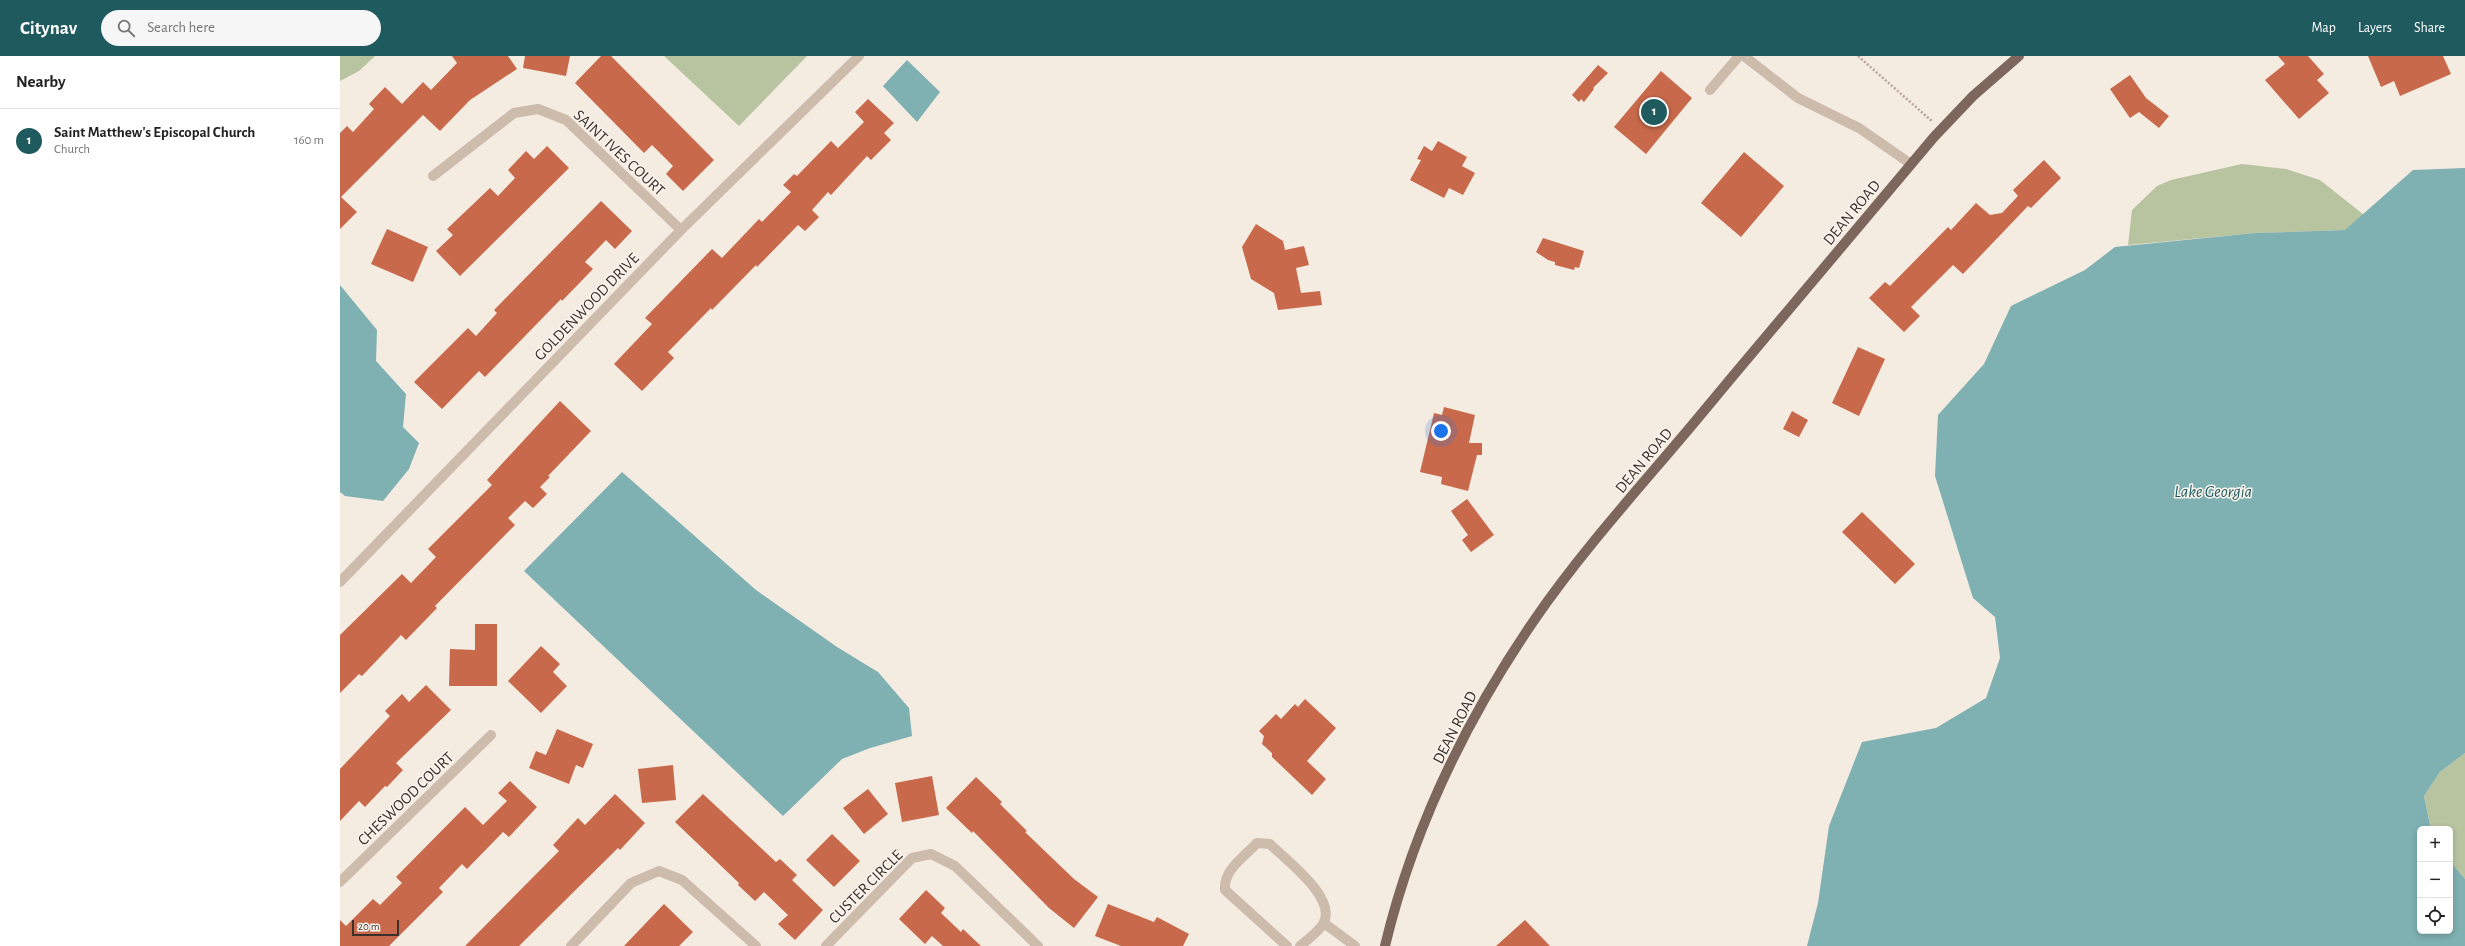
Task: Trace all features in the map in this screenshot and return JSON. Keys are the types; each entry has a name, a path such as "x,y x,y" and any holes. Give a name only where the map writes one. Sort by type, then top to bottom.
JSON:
{"main road":[{"name":"DEAN ROAD","path":"1385,946 1406,873 1438,793 1483,704 1532,624 1599,536 1941,128 1973,96 2019,56"}],"street":[{"name":"GOLDENWOOD DRIVE","path":"340,582 681,230 859,56"},
{"path":"1710,90 1739,56"},
{"path":"1744,56 1798,98 1859,128 1911,164"},
{"name":"SAINT IVES COURT","path":"434,176 514,113 538,109 566,120 681,230"},
{"name":"CHESWOOD COURT","path":"340,882 491,735"},
{"path":"1287,946 1225,890 1224,882 1229,872 1257,843 1270,844 1318,890 1326,912 1324,923 1300,946"},
{"name":"CUSTER CIRCLE","path":"826,946 912,858 931,854 954,866 1038,946"},
{"path":"571,946 631,883 659,871 682,880 756,946"},
{"path":"1324,923 1355,946"}],"path":[{"path":"1858,56 1941,128"}],"green space":[{"path":"340,56 375,56 359,71 340,81"},
{"path":"664,56 807,56 739,126"},
{"path":"2242,164 2286,169 2320,180 2364,215 2346,230 2255,233 2128,245 2132,210 2157,186 2171,180"},
{"path":"2465,753 2465,879 2453,865 2453,826 2430,826 2424,796 2440,772"}],"water":[{"path":"907,60 940,92 917,122 883,86"},
{"name":"Lake Georgia","path":"2465,168 2465,753 2440,772 2424,796 2430,826 2417,826 2417,934 2453,934 2453,865 2465,879 2465,946 1807,946 1818,903 1829,826 1862,742 1936,728 1986,698 2000,658 1995,617 1973,598 1935,476 1938,415 1984,364 2011,306 2085,270 2115,247 2255,233 2345,230 2413,170"},
{"path":"340,285 377,330 376,361 406,394 403,427 419,443 409,469 383,501 345,496 340,492"},
{"path":"622,472 756,590 837,647 878,672 909,708 912,736 870,748 842,759 783,816 524,571"}],"building":[{"path":"452,56 508,56 517,69 470,100 440,131 423,115 341,197 357,212 340,229 340,133 347,126 353,132 374,109 369,104 385,87 402,104 423,82 431,90 457,63"},
{"path":"525,56 570,56 566,76 523,68"},
{"path":"601,56 611,56 714,160 683,191 666,174 673,166 652,145 644,153 575,83"},
{"path":"2278,56 2308,56 2324,74 2317,80 2329,93 2299,119 2265,80 2285,64"},
{"path":"2368,56 2443,56 2451,74 2400,96 2394,81 2381,87"},
{"path":"1598,65 1608,73 1593,88 1594,89 1584,102 1581,99 1579,102 1572,95"},
{"path":"1661,71 1692,98 1646,154 1614,127"},
{"path":"2130,75 2146,98 2169,116 2159,128 2139,112 2130,118 2110,89"},
{"path":"868,99 894,123 884,133 891,140 871,160 867,156 831,195 828,192 812,210 819,217 805,231 798,225 712,310 711,308 668,352 674,358 642,391 614,364 652,324 645,318 712,249 722,258 759,219 762,222 791,192 783,185 794,174 797,176 831,141 838,148 864,122 855,112"},
{"path":"1438,141 1467,157 1462,166 1475,173 1463,195 1449,188 1444,198 1410,180 1421,160 1417,159 1424,146 1432,151"},
{"path":"547,146 569,168 460,276 436,251 453,235 447,229 490,188 498,196 515,178 508,170 526,151 534,159"},
{"path":"1744,152 1784,186 1741,237 1701,203"},
{"path":"2044,160 2061,178 2031,208 2028,206 1963,274 1953,265 1911,307 1920,316 1904,332 1869,298 1885,282 1890,286 1948,227 1951,230 1976,203 1990,215 2002,213 2018,196 2013,190"},
{"path":"601,201 632,231 615,249 606,240 585,262 593,269 562,301 561,299 485,377 479,371 442,409 414,382 468,328 476,336 497,313 494,310"},
{"path":"1256,224 1283,241 1285,250 1304,246 1309,265 1296,268 1301,293 1320,291 1322,305 1278,310 1274,293 1251,279 1242,247"},
{"path":"387,229 428,247 413,282 371,264"},
{"path":"1543,238 1584,251 1579,268 1575,267 1574,270 1555,265 1555,262 1548,260 1536,252"},
{"path":"1858,347 1885,359 1859,416 1832,403"},
{"path":"560,401 591,431 548,476 550,477 540,487 547,494 533,508 525,501 508,518 515,525 435,606 437,608 406,640 401,635 362,676 359,674 340,693 340,635 402,574 411,583 436,557 428,549 492,485 487,480"},
{"path":"1444,407 1475,415 1469,443 1482,443 1482,455 1477,455 1468,491 1441,484 1442,477 1420,472 1434,413 1442,415"},
{"path":"1792,411 1808,420 1799,437 1783,429"},
{"path":"1467,499 1494,535 1471,552 1462,540 1468,535 1451,511"},
{"path":"1862,512 1915,564 1895,584 1842,532"},
{"path":"475,624 497,624 497,686 449,686 450,649 475,650"},
{"path":"541,646 560,664 553,672 567,686 541,713 508,681"},
{"path":"426,685 451,710 396,763 403,770 387,787 385,786 365,807 359,801 340,821 340,769 390,716 385,711 402,694 409,702"},
{"path":"1305,699 1336,728 1307,761 1326,779 1312,795 1272,757 1272,753 1262,744 1264,736 1259,731 1276,714 1281,719 1295,704 1298,707"},
{"path":"557,729 593,744 583,768 576,765 569,784 529,768 536,751 546,755"},
{"path":"673,765 676,800 642,803 638,769"},
{"path":"932,776 939,815 902,822 895,783"},
{"path":"976,777 1002,802 1000,804 1027,831 1025,832 1074,879 1098,897 1074,928 1049,908 973,831 972,833 946,808"},
{"path":"510,781 537,807 509,837 503,832 467,869 462,864 439,888 443,892 389,946 340,946 340,920 346,926 373,899 380,905 402,883 396,877 465,807 483,825 507,801 498,793"},
{"path":"868,789 888,814 864,834 843,808"},
{"path":"615,794 645,823 620,850 618,848 519,946 465,946 559,851 553,845 578,818 585,825"},
{"path":"703,794 776,862 780,859 797,875 792,880 823,910 795,940 778,924 788,915 764,892 755,901 738,885 739,883 675,822"},
{"path":"832,834 860,861 834,887 806,860"},
{"path":"926,890 945,908 941,913 961,932 963,929 981,946 943,946 932,936 925,944 899,919"},
{"path":"664,904 693,932 679,946 624,946"},
{"path":"1108,904 1154,922 1157,917 1189,934 1183,946 1121,946 1095,936"},
{"path":"1525,920 1550,946 1496,946"}],"place":[{"name":"Saint Matthew's Episcopal Church","path":"1654,112"}]}
